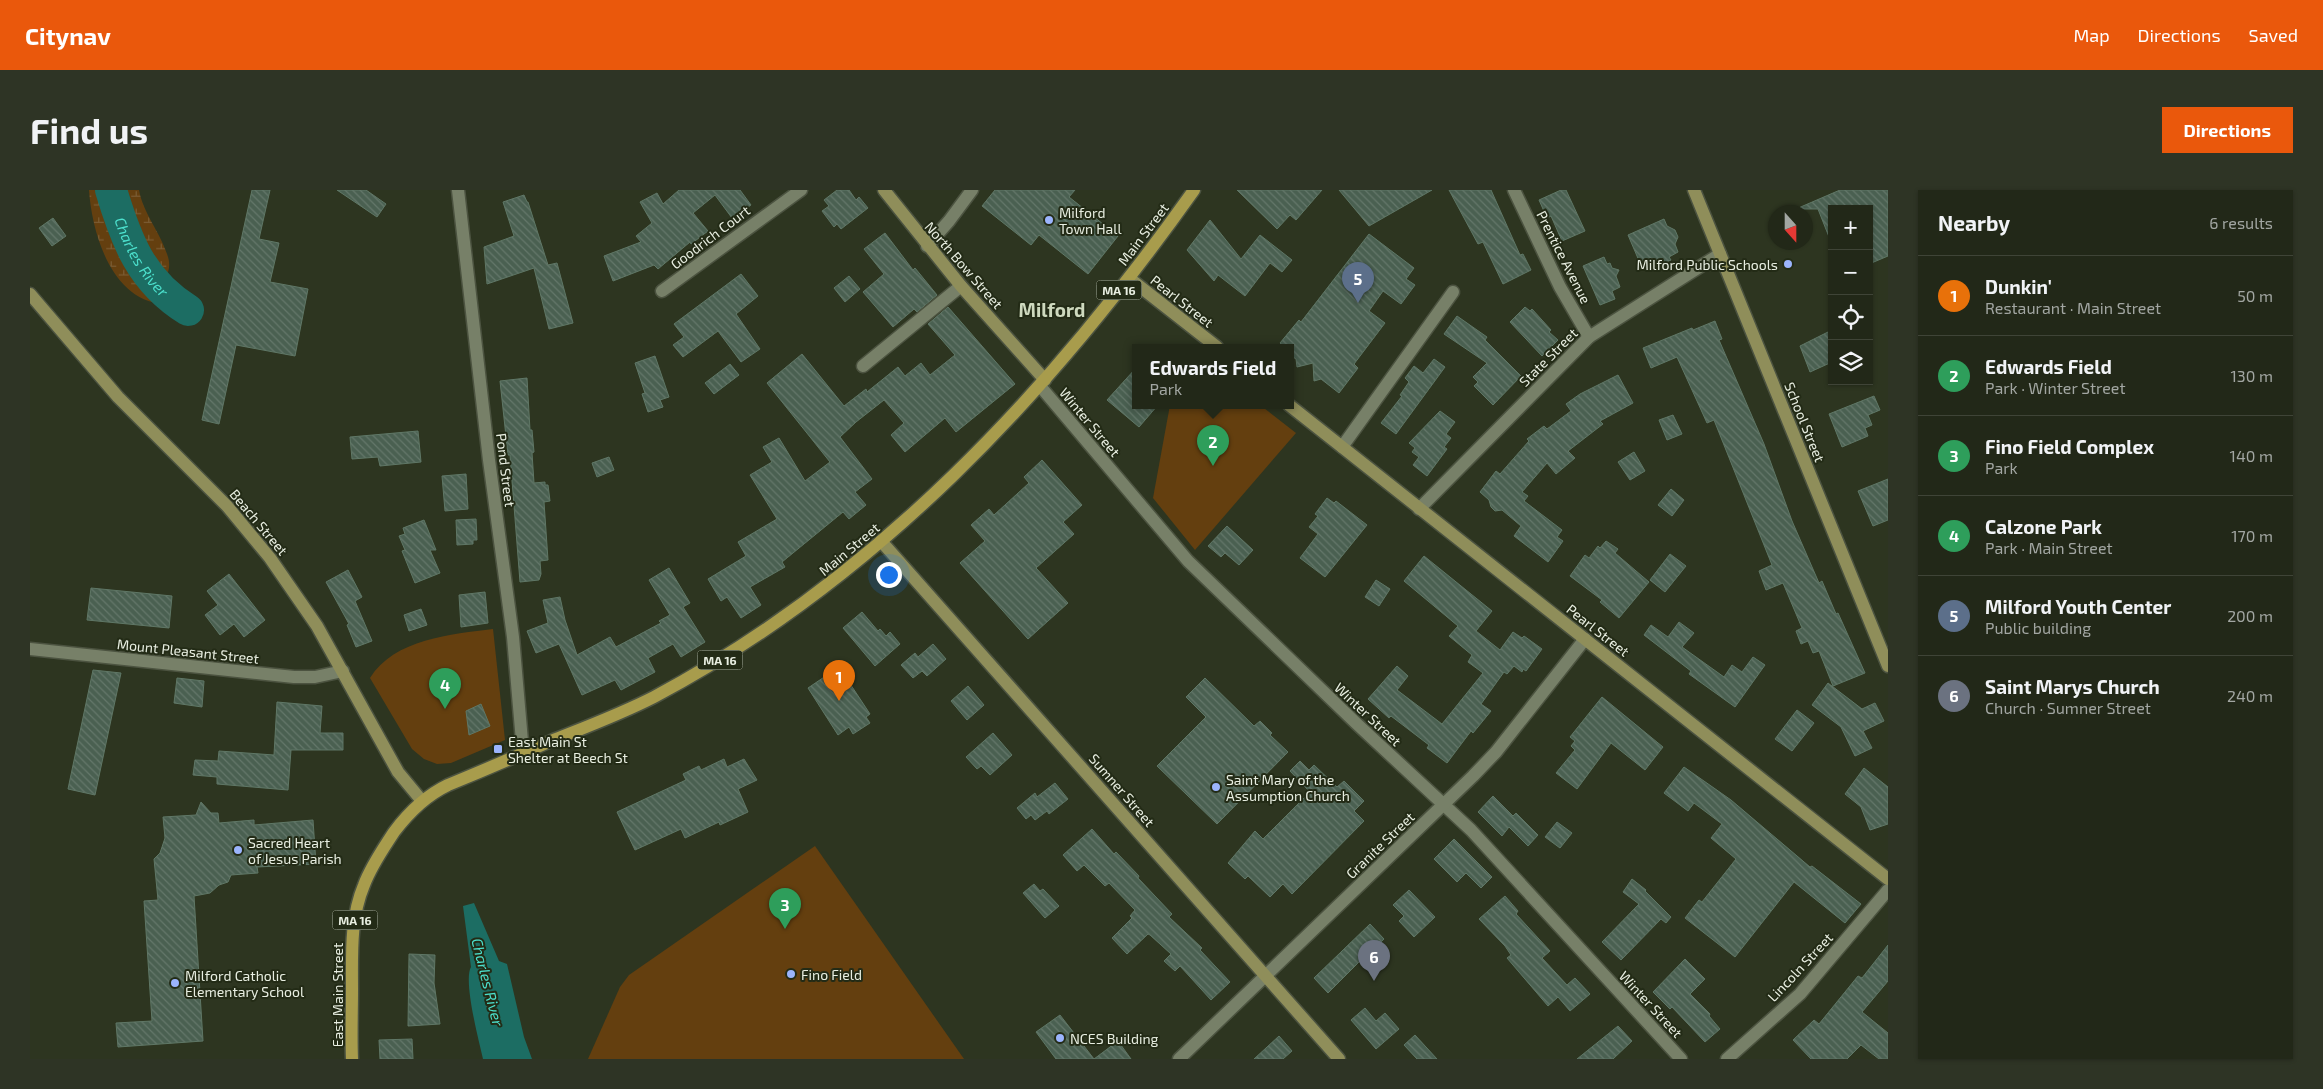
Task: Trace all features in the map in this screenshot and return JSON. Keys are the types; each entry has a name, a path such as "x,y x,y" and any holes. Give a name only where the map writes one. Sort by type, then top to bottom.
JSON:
{"main road":[{"name":"North Bow Street","path":"884,190 927,246 1043,383"},
{"name":"School Street","path":"1694,190 1888,666"},
{"name":"Main Street","path":"422,801 448,784 639,705 718,661 809,600 881,542 960,468 1043,383 1129,278 1189,192"},
{"name":"Pearl Street","path":"1129,278 1213,344"},
{"name":"Beach Street","path":"30,294 118,397 201,478 249,531 290,586 343,671 398,772 422,801"},
{"name":"Pearl Street","path":"1294,409 1888,879"},
{"name":"Sumner Street","path":"881,542 1340,1059"},
{"name":"East Main Street","path":"352,1059 353,932 361,892 389,840 422,801"}],"street":[{"name":"Pond Street","path":"458,190 489,460 513,636 523,753"},
{"name":"Goodrich Court","path":"662,291 801,190"},
{"path":"927,246 972,190"},
{"name":"Prentice Avenue","path":"1514,190 1560,287 1589,337"},
{"name":"State Street","path":"1419,509 1589,337 1720,254"},
{"path":"862,366 960,286"},
{"path":"1342,447 1454,292"},
{"name":"Winter Street","path":"1043,383 1200,574 1471,830 1681,1059"},
{"name":"Granite Street","path":"1179,1059 1496,752 1585,639"},
{"name":"Mount Pleasant Street","path":"30,649 294,677 315,677 343,671"},
{"name":"Lincoln Street","path":"1727,1059 1800,994 1888,890"}],"green space":[{"path":"89,190 139,190 144,207 169,260 169,268 163,290 164,304 146,300 131,291 118,278 100,245"},
{"path":"1169,409 1265,409 1296,433 1195,550 1153,498"},
{"path":"493,629 505,740 451,763 437,764 424,759 412,749 370,678 380,665 409,647 442,636"},
{"name":"Fino Field","path":"815,846 964,1059 588,1059 620,987 629,975"}],"water":[{"path":"474,903 499,961 507,964 524,1037 532,1059 483,1059 470,998 469,974 471,967 463,906"}],"building":[{"path":"252,190 270,190 259,239 279,243 270,282 308,289 295,356 236,345 219,424 202,420"},
{"path":"337,190 366,190 386,204 377,217"},
{"path":"679,190 740,190 751,205 732,218 715,195 693,213 708,231 691,244 690,242 658,269 654,265 613,281 604,256 641,242 636,236 652,223 640,202 657,193 663,204"},
{"path":"837,190 849,190 856,200 859,197 868,208 841,229 837,224 834,227 822,211 829,206 824,200"},
{"name":"Milford Town Hall","path":"995,190 1075,190 1069,197 1118,236 1088,274 1039,235 1031,245 982,206"},
{"path":"1237,190 1322,190 1296,220 1290,215 1277,229"},
{"path":"1339,190 1432,190 1369,226"},
{"path":"1449,190 1491,190 1520,255 1523,254 1531,270 1503,284 1483,242 1478,244"},
{"path":"1561,190 1566,190 1585,231 1562,241 1551,216 1547,218 1539,200"},
{"path":"1840,190 1888,190 1888,256 1873,262 1873,205 1828,205 1828,234 1818,209 1813,209 1813,205 1805,205"},
{"path":"524,195 528,202 548,265 557,263 573,323 549,329 534,268 487,284 484,247 514,236 503,202"},
{"path":"53,218 66,236 52,246 39,228"},
{"path":"1664,219 1667,226 1675,230 1678,237 1675,244 1678,252 1669,257 1671,260 1649,270 1643,270 1628,235"},
{"path":"1210,220 1241,259 1260,235 1292,260 1282,272 1270,263 1245,296 1218,275 1214,281 1187,250"},
{"path":"885,233 913,270 915,268 937,295 917,312 914,309 893,327 863,292 884,274 864,249"},
{"path":"1369,234 1414,268 1406,279 1415,285 1401,304 1383,291 1369,311 1385,323 1354,364 1358,368 1339,393 1321,379 1314,381 1313,363 1297,367 1294,358 1294,344 1280,343 1299,320 1301,322"},
{"path":"1604,257 1607,264 1610,263 1612,268 1619,270 1616,276 1620,287 1612,291 1615,299 1600,305 1583,266"},
{"path":"741,274 758,296 736,314 760,349 741,362 718,331 683,357 673,345 684,337 674,324"},
{"path":"849,276 860,289 845,302 834,288"},
{"path":"948,307 1015,384 956,432 945,418 905,452 891,435 904,423 884,400 856,422 840,437 872,479 855,492 866,505 849,519 843,512 782,562 785,567 750,587 761,605 741,618 727,597 721,601 708,579 746,556 738,542 777,519 750,475 772,462 763,447 779,438 805,481 830,462 767,383 802,354 844,406 866,389 867,392 898,367 905,376 921,363 930,375 955,355 928,324"},
{"path":"1525,307 1530,311 1532,309 1551,330 1549,332 1558,340 1542,356 1510,322"},
{"path":"1457,316 1487,337 1485,340 1521,376 1493,405 1474,386 1478,382 1473,377 1487,363 1444,334"},
{"path":"1715,321 1722,339 1719,340 1764,444 1792,521 1819,583 1822,581 1865,673 1833,686 1819,651 1813,653 1808,641 1801,644 1796,631 1802,628 1783,583 1766,590 1759,571 1772,565 1714,420 1707,423 1677,357 1651,368 1643,348 1692,328 1693,330"},
{"path":"1828,332 1828,364 1810,372 1800,346"},
{"path":"655,356 669,397 660,400 663,407 648,412 642,394 645,393 635,363"},
{"path":"1434,359 1445,367 1396,434 1381,423 1402,396 1400,395 1409,382 1405,378 1414,366 1423,373"},
{"path":"730,364 739,375 714,394 705,383"},
{"path":"1132,372 1132,409 1155,409 1139,427 1107,400"},
{"path":"1618,375 1633,403 1600,421 1603,424 1568,451 1575,458 1556,474 1547,463 1522,492 1528,496 1524,501 1562,530 1557,537 1563,541 1548,562 1514,536 1521,526 1502,510 1495,511 1491,507 1489,500 1480,492 1496,471 1500,474 1529,441 1527,439 1544,426 1547,429 1571,411 1566,404 1580,394"},
{"path":"527,378 530,430 532,430 534,452 532,453 534,483 545,482 545,485 548,485 550,501 544,502 548,560 540,561 541,574 539,580 520,582 510,455 508,455 500,381"},
{"path":"1874,396 1880,410 1868,415 1872,425 1865,428 1868,436 1842,447 1829,414"},
{"path":"1440,411 1455,422 1446,434 1451,438 1444,447 1447,449 1427,476 1413,465 1419,457 1412,452 1415,448 1409,443"},
{"path":"1673,415 1682,434 1667,440 1659,420"},
{"path":"418,431 421,462 380,466 378,457 352,459 350,437"},
{"path":"1634,452 1645,471 1630,480 1618,462"},
{"path":"609,457 614,470 597,477 592,463"},
{"path":"1042,460 1082,505 1063,522 1074,534 1036,568 1068,603 1028,639 960,563 985,541 971,525 989,509 994,515 1029,483 1024,477"},
{"path":"466,474 468,509 445,511 442,476"},
{"path":"1888,479 1888,520 1873,526 1858,491"},
{"path":"1671,489 1684,500 1672,516 1658,505"},
{"path":"1327,498 1334,503 1336,501 1367,525 1325,577 1300,558 1318,534 1309,527 1318,516 1315,514"},
{"path":"476,519 477,540 473,540 473,544 457,545 456,520"},
{"path":"424,520 436,550 430,550 440,573 415,583 402,551 405,550 399,536 405,534 403,528"},
{"path":"1227,526 1253,550 1239,565 1225,553 1221,557 1208,546"},
{"path":"1606,541 1618,549 1615,553 1649,582 1619,618 1600,602 1602,600 1570,576 1585,555 1589,558 1598,546 1600,548"},
{"path":"1670,554 1686,566 1665,592 1650,580"},
{"path":"1424,556 1492,611 1476,631 1500,650 1513,632 1522,638 1524,636 1542,649 1526,671 1523,669 1522,672 1514,666 1507,674 1504,672 1481,704 1491,711 1473,733 1471,731 1447,763 1427,748 1429,745 1391,716 1389,718 1368,699 1397,666 1408,676 1397,690 1442,724 1483,673 1468,662 1472,655 1449,636 1458,626 1404,581"},
{"path":"669,568 690,603 683,607 705,642 681,657 673,644 648,658 655,672 621,690 615,680 582,695 559,644 536,653 527,631 548,623 543,600 560,597 565,620 577,655 610,637 616,647 661,623 659,621 670,615 649,580"},
{"path":"348,570 362,597 355,601 372,641 356,647 347,625 349,624 326,582"},
{"path":"229,574 265,620 244,637 234,624 220,635 205,615 218,605 207,591"},
{"path":"1376,580 1390,589 1379,606 1365,597"},
{"path":"91,588 172,596 169,628 87,620"},
{"path":"485,592 488,623 461,627 459,595"},
{"path":"421,609 427,625 409,631 404,615"},
{"path":"862,612 878,631 880,629 886,636 890,632 900,644 875,666 843,628"},
{"path":"1679,622 1694,633 1682,647 1724,677 1732,665 1742,672 1753,657 1765,665 1735,707 1689,674 1691,671 1644,635 1651,625 1668,637"},
{"path":"933,644 946,659 927,676 922,671 913,678 901,665 915,653 918,657"},
{"path":"839,667 870,714 866,717 870,723 853,734 849,727 838,735 808,688"},
{"path":"93,670 121,673 95,795 68,789"},
{"path":"177,678 204,681 202,707 174,703"},
{"path":"1205,678 1254,726 1260,721 1272,733 1270,735 1288,752 1217,824 1157,766 1206,717 1186,697"},
{"path":"1828,683 1862,709 1875,703 1884,721 1863,731 1872,748 1855,756 1841,727 1812,705"},
{"path":"968,686 984,705 967,720 951,701"},
{"path":"1602,697 1663,747 1645,770 1611,743 1577,789 1556,773 1575,750 1571,746 1575,741 1570,737"},
{"path":"277,702 322,706 320,733 343,733 343,750 291,750 288,790 217,784 217,777 193,775 195,760 218,761 219,751 274,755"},
{"path":"481,704 490,726 469,735 466,711"},
{"path":"1797,710 1814,723 1792,751 1775,739"},
{"path":"993,733 1012,755 990,775 981,766 977,769 966,757"},
{"path":"724,759 727,767 744,759 757,780 738,789 748,812 720,825 719,822 685,838 681,829 635,850 617,812 686,780 683,774 699,766 701,770"},
{"path":"1300,761 1309,770 1314,765 1337,787 1344,781 1364,801 1354,811 1364,821 1292,894 1283,884 1270,897 1248,876 1245,879 1228,863 1255,831 1263,839 1310,792 1290,771"},
{"path":"1684,767 1731,800 1810,867 1812,866 1861,904 1845,923 1794,882 1735,957 1685,918 1699,900 1702,902 1736,859 1711,838 1722,824 1694,803 1688,811 1664,793"},
{"path":"1864,768 1888,787 1888,824 1870,830 1861,807 1845,794"},
{"path":"1055,783 1068,799 1049,814 1047,811 1035,820 1031,815 1026,819 1017,808 1035,793 1037,797"},
{"path":"1493,796 1513,816 1516,813 1538,835 1528,846 1509,827 1502,836 1478,812"},
{"path":"201,802 211,813 218,813 219,823 254,820 254,825 313,820 316,864 257,867 258,873 231,875 228,882 219,885 210,893 194,896 203,1041 118,1047 116,1023 152,1021 144,901 158,900 154,859 160,853 165,838 163,817 196,815"},
{"path":"1557,822 1572,833 1560,848 1545,837"},
{"path":"1092,829 1114,854 1116,852 1139,876 1138,878 1172,914 1169,917 1202,948 1200,950 1230,982 1211,1000 1180,966 1175,971 1164,961 1171,954 1150,935 1148,934 1127,954 1112,938 1132,918 1130,916 1135,910 1109,883 1105,886 1084,865 1077,871 1063,855"},
{"path":"1454,839 1492,877 1481,888 1466,873 1457,882 1434,859"},
{"path":"1632,879 1646,890 1671,917 1666,923 1661,919 1621,960 1602,942 1639,904 1623,892"},
{"path":"1034,884 1040,891 1043,889 1059,906 1045,918 1023,893"},
{"path":"1409,890 1435,917 1414,937 1399,921 1404,916 1393,905"},
{"path":"1505,896 1518,911 1516,914 1550,951 1542,958 1567,985 1575,978 1590,994 1570,1011 1558,997 1548,1006 1507,958 1511,955 1505,946 1479,919"},
{"path":"1370,924 1384,939 1377,946 1386,955 1374,967 1364,957 1328,993 1314,978"},
{"path":"1888,945 1888,981 1862,1012 1888,1033 1888,1059 1879,1059 1861,1045 1847,1059 1811,1059 1793,1040 1814,1020 1819,1024 1858,976 1862,978"},
{"path":"409,954 435,955 434,983 440,1024 408,1026"},
{"path":"1685,959 1705,979 1690,994 1710,1014 1709,1016 1720,1029 1705,1042 1672,1007 1670,1009 1653,992"},
{"path":"1365,1008 1376,1021 1385,1013 1399,1029 1376,1049 1351,1020"},
{"name":"NCES Building","path":"1060,1015 1094,1059 1056,1059 1036,1032"},
{"path":"1618,1026 1632,1041 1613,1059 1577,1059"},
{"path":"1415,1035 1437,1059 1417,1059 1404,1045"},
{"path":"1279,1036 1292,1051 1283,1059 1254,1059"},
{"path":"412,1039 413,1059 380,1059 379,1040"},
{"path":"1118,1041 1131,1059 1094,1059"}],"waterway":[{"name":"Charles River","path":"111,190 123,226 137,258 158,286 188,310"}],"place":[{"name":"Milford Town Hall","path":"1049,220"},
{"name":"Milford Public Schools","path":"1788,264"},
{"name":"Milford Youth Center","path":"1358,303"},
{"name":"Edwards Field","path":"1213,466"},
{"name":"Dunkin'","path":"839,701"},
{"name":"Calzone Park","path":"445,709"},
{"name":"East Main St Shelter at Beech St","path":"498,749"},
{"name":"Saint Mary of the Assumption Church","path":"1216,787"},
{"name":"Sacred Heart of Jesus Parish","path":"238,850"},
{"name":"Fino Field Complex","path":"785,929"},
{"name":"Fino Field","path":"791,974"},
{"name":"Saint Marys Church","path":"1374,981"},
{"name":"Milford Catholic Elementary School","path":"175,983"},
{"name":"NCES Building","path":"1060,1038"}],"district":[{"name":"Milford","path":"1052,309"}]}
